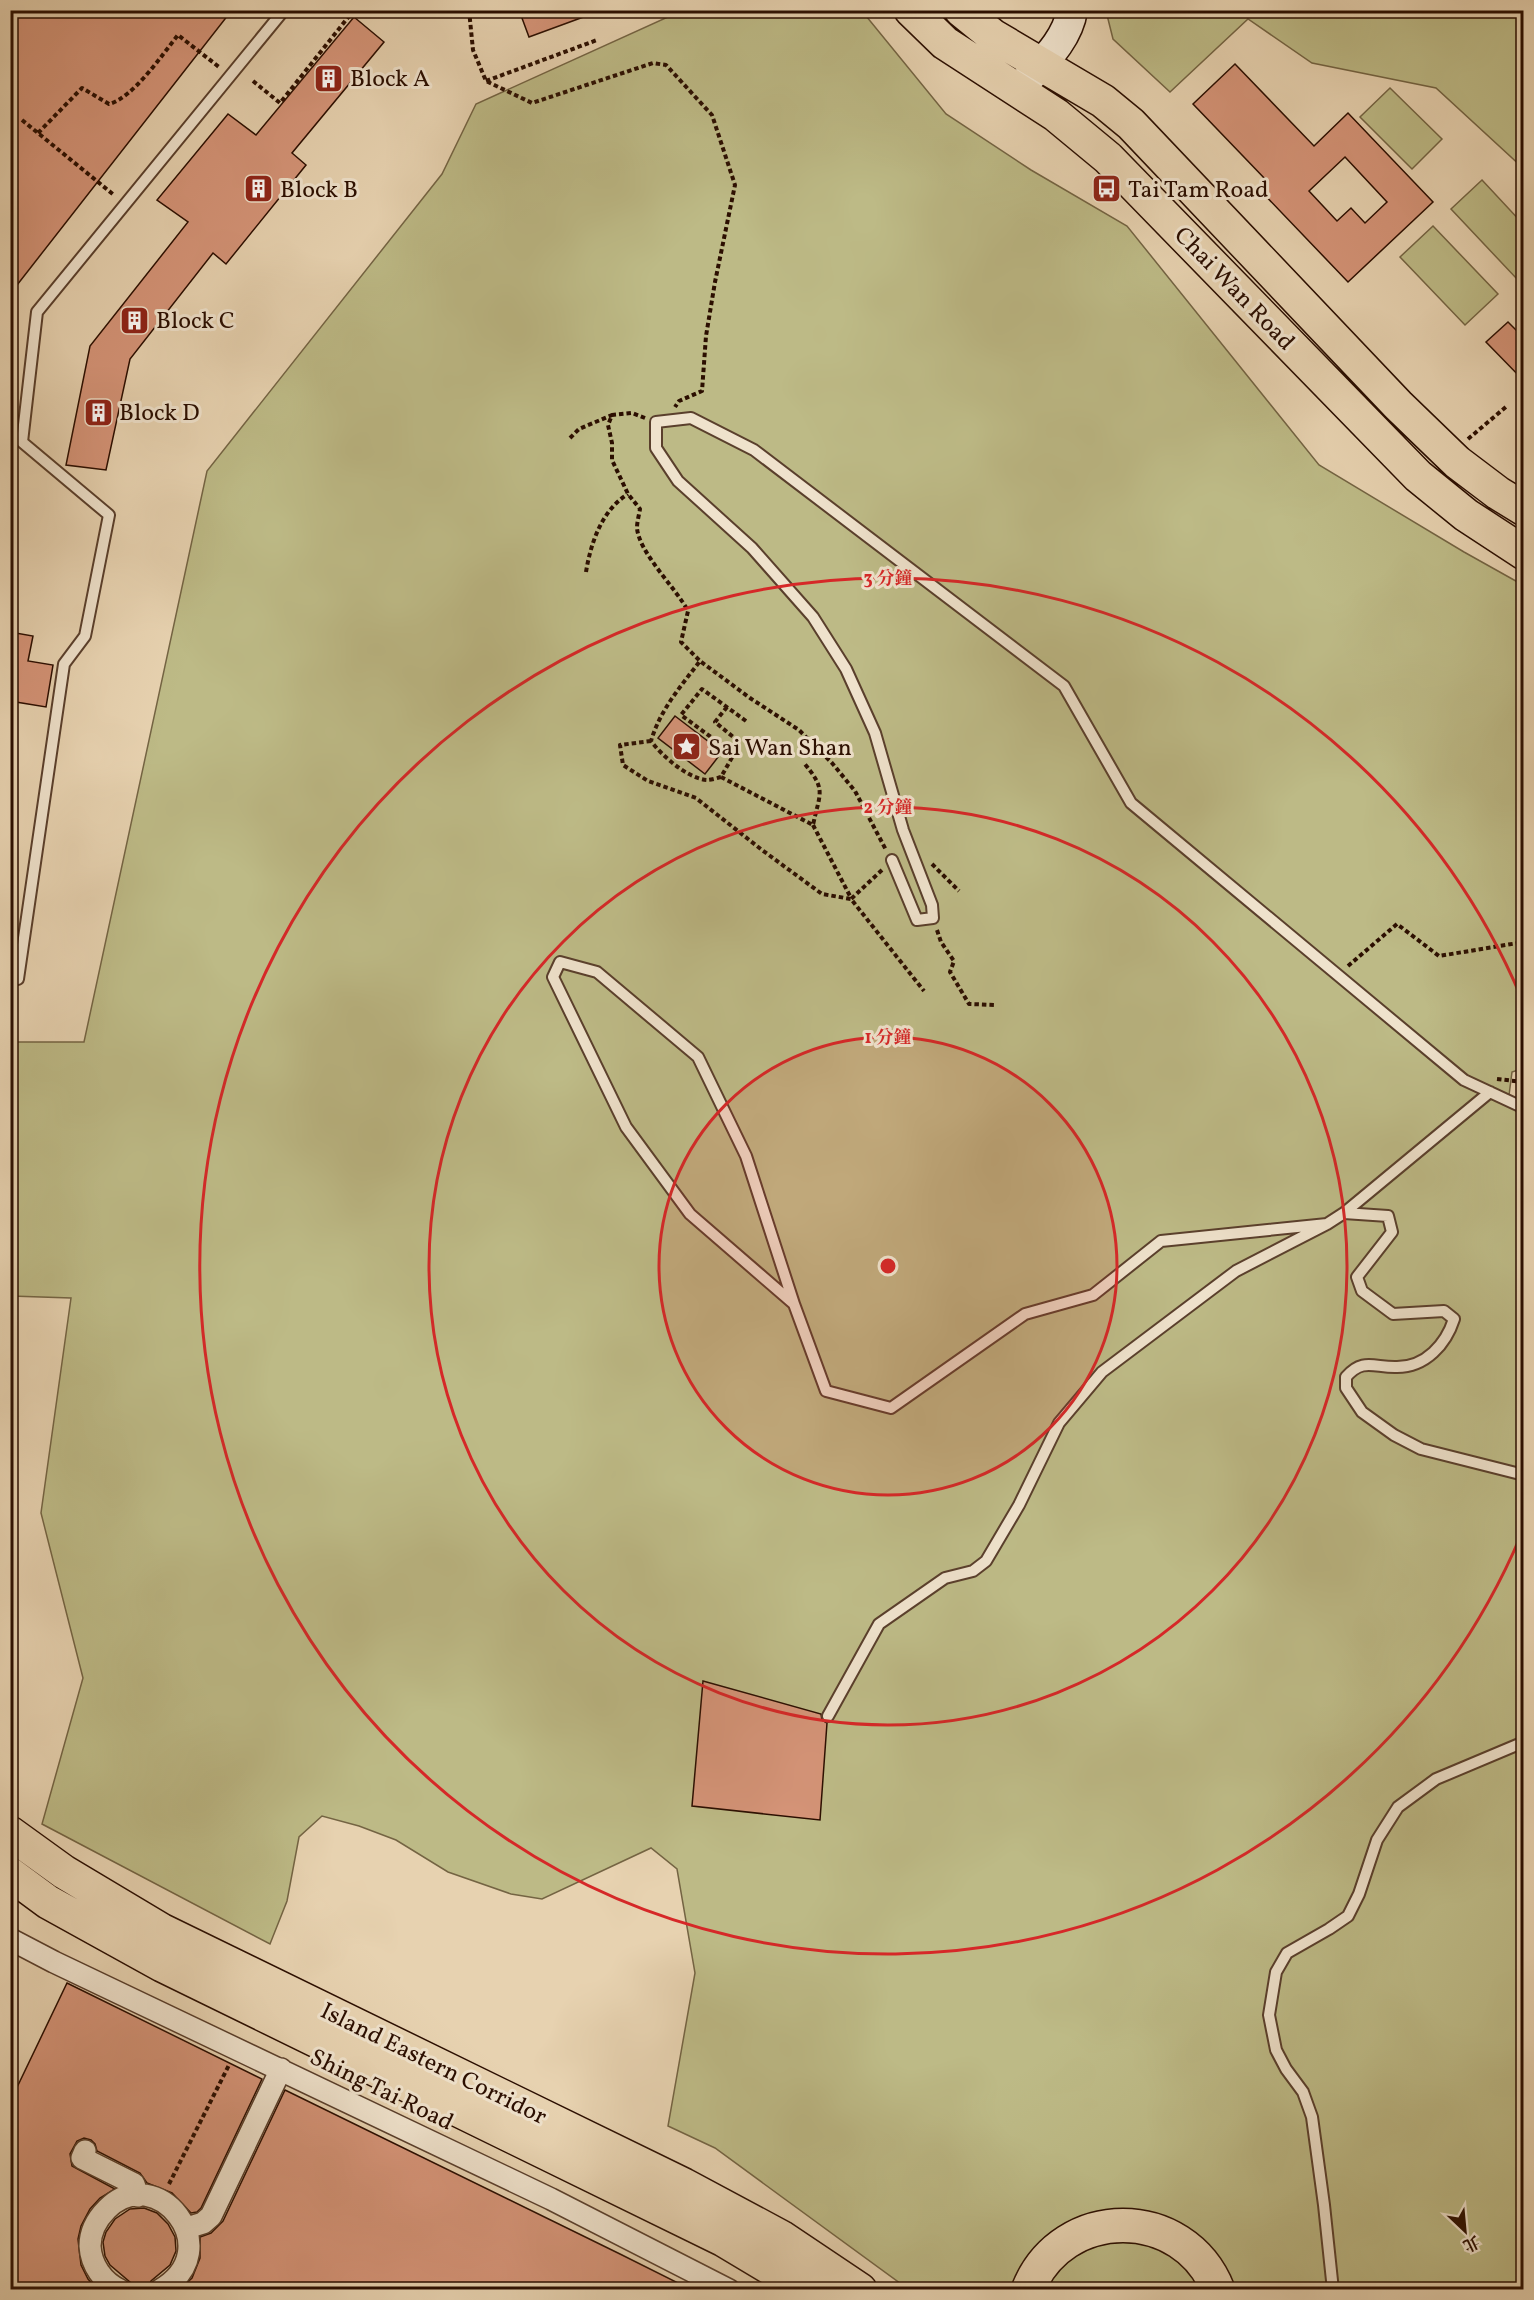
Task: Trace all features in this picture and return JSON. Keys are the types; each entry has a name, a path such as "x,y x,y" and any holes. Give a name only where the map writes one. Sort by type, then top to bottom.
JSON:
{"main road":[{"name":"Chai Wan Road","path":"911,10 945,43 971,62 1018,89 1074,129 1131,180 1418,476 1466,515 1524,553"},
{"name":"Chai Wan Road","path":"961,10 993,36 1103,101 1131,124 1423,430 1470,473 1524,509"},
{"path":"1018,89 1061,39 1070,21 1072,10"},
{"name":"Island Eastern Corridor","path":"10,1833 64,1872 161,1930 739,2214 807,2277"},
{"name":"Island Eastern Corridor","path":"10,1874 48,1902 162,1965 724,2240 807,2277 860,2289"},
{"path":"1030,2285 1049,2256 1072,2238 1098,2228 1138,2226 1160,2230 1190,2248 1203,2262 1218,2289"}],"street":[{"name":"Shing Tai Road","path":"10,1939 64,1967 551,2199 729,2289"},
{"path":"187,2228 203,2223 211,2216 280,2069"},
{"path":"85,2151 82,2158 134,2184 138,2196"},
{"path":"120,2289 112,2286 101,2276 93,2262 90,2247 92,2232 99,2218 110,2206 123,2199 138,2196 161,2200 172,2207 187,2228 188,2258 181,2272 170,2284 160,2289"}],"lane":[{"path":"18,979 64,664 86,636 109,515 22,442 37,312 285,10"},
{"path":"892,860 917,920 933,918 932,905 903,830 875,733 846,669 813,617 752,548 678,481 656,448 661,422 691,418 754,450 1064,686 1131,803 1464,1080 1524,1108"},
{"path":"794,1304 690,1214 626,1127 553,977 560,963 597,972 698,1057 746,1156 794,1304 826,1391 891,1408 1025,1314 1093,1295 1161,1241 1327,1224"},
{"path":"828,1716 879,1624 945,1578 973,1571 986,1561 1019,1505 1059,1423 1102,1372 1236,1271 1344,1213 1490,1092"},
{"path":"1344,1213 1388,1216 1392,1232 1357,1276 1362,1291 1393,1314 1444,1311 1454,1319 1449,1335 1437,1350 1417,1363 1398,1368 1363,1364 1352,1370 1346,1377 1346,1388 1362,1412 1394,1435 1421,1449 1524,1475"},
{"path":"1333,2289 1312,2117 1303,2092 1286,2069 1276,2050 1269,2015 1276,1972 1287,1953 1348,1916 1359,1894 1377,1840 1398,1806 1436,1779 1524,1742"}],"path":[{"path":"253,81 279,103 354,10"},
{"path":"469,10 473,50 486,81 532,103 653,63 666,64 712,115 735,185 713,293 702,391 679,401 661,422 632,413 612,415 579,429 570,438"},
{"path":"1113,10 1118,13 1126,10"},
{"path":"38,133 82,88 109,104 119,101 178,35 220,67"},
{"path":"486,81 597,40"},
{"path":"22,120 114,195"},
{"path":"1465,441 1508,406"},
{"path":"612,415 608,425 612,443 612,460 628,494 640,509 637,528 643,547 680,596 688,612 681,642 700,661 799,730 832,763 855,791 892,860 851,899"},
{"path":"586,572 590,547 601,526 615,502 628,494"},
{"path":"651,741 655,727 668,704 700,661"},
{"path":"734,754 681,715 702,689 746,721"},
{"path":"721,777 734,754 737,741 715,722 727,707"},
{"path":"651,741 659,752 692,777 707,780 721,777 813,825 851,899 924,991"},
{"path":"651,741 620,745 623,765 648,781 696,798 822,894 851,899"},
{"path":"803,762 814,775 821,791 813,825"},
{"path":"933,918 941,942 954,961 950,972 969,1004 996,1005"},
{"path":"1338,975 1397,924 1438,956 1524,942"},
{"path":"161,2200 237,2048"}],"shaded area":[{"path":"681,11 862,11 946,114 1031,170 1127,226 1319,465 1523,585 1524,1068 1512,1072 1508,1103 1523,1102 1523,2289 908,2289 715,2148 668,2126 695,1973 677,1869 651,1848 542,1899 511,1894 448,1872 396,1840 359,1826 322,1816 299,1837 287,1901 270,1944 42,1824 83,1678 41,1513 71,1298 11,1296 11,1042 84,1042 207,471 442,174 476,104"},
{"path":"1106,11 1523,11 1523,168 1436,88 1312,63 1248,19 1170,92 1113,39"},
{"path":"1390,88 1442,139 1412,169 1360,117"},
{"path":"1482,180 1523,224 1523,270 1516,278 1451,209"},
{"path":"1433,226 1498,294 1465,325 1400,257"}],"building":[{"path":"10,10 232,10 10,294"},
{"path":"519,10 596,10 597,12 529,37"},
{"path":"354,17 384,42 292,153 306,165 226,264 213,253 130,359 106,470 66,465 90,346 188,222 157,200 228,114 256,135"},
{"path":"1235,64 1314,146 1348,113 1433,202 1348,282 1259,189 1267,181 1193,104","holes":["1345,157 1387,202 1365,223 1351,208 1337,221 1309,191"]},
{"path":"1508,322 1524,338 1524,381 1486,342"},
{"path":"10,632 33,636 28,661 53,665 46,707 10,701"},
{"path":"675,716 722,752 705,774 658,738"},
{"path":"703,1681 821,1714 822,1720 827,1723 820,1820 692,1806"},
{"path":"67,1983 262,2079 201,2208 197,2212 191,2213 172,2193 147,2183 140,2173 97,2151 91,2140 84,2138 77,2141 70,2154 72,2166 115,2189 100,2198 90,2209 81,2226 78,2239 81,2265 88,2279 97,2289 10,2289 10,2102"},
{"path":"285,2090 690,2289 180,2289 192,2278 200,2258 200,2237 211,2233 223,2221"},
{"path":"144,2208 157,2213 168,2224 175,2237 176,2251 170,2265 151,2281 148,2289 133,2289 131,2283 110,2265 105,2256 103,2242 106,2232 115,2219 130,2209"}],"place":[{"name":"Block A","path":"329,78"},
{"name":"Block B","path":"259,189"},
{"name":"Tai Tam Road","path":"1107,189"},
{"name":"Block C","path":"135,320"},
{"name":"Block D","path":"98,412"},
{"name":"Sai Wan Shan","path":"687,747"}]}
